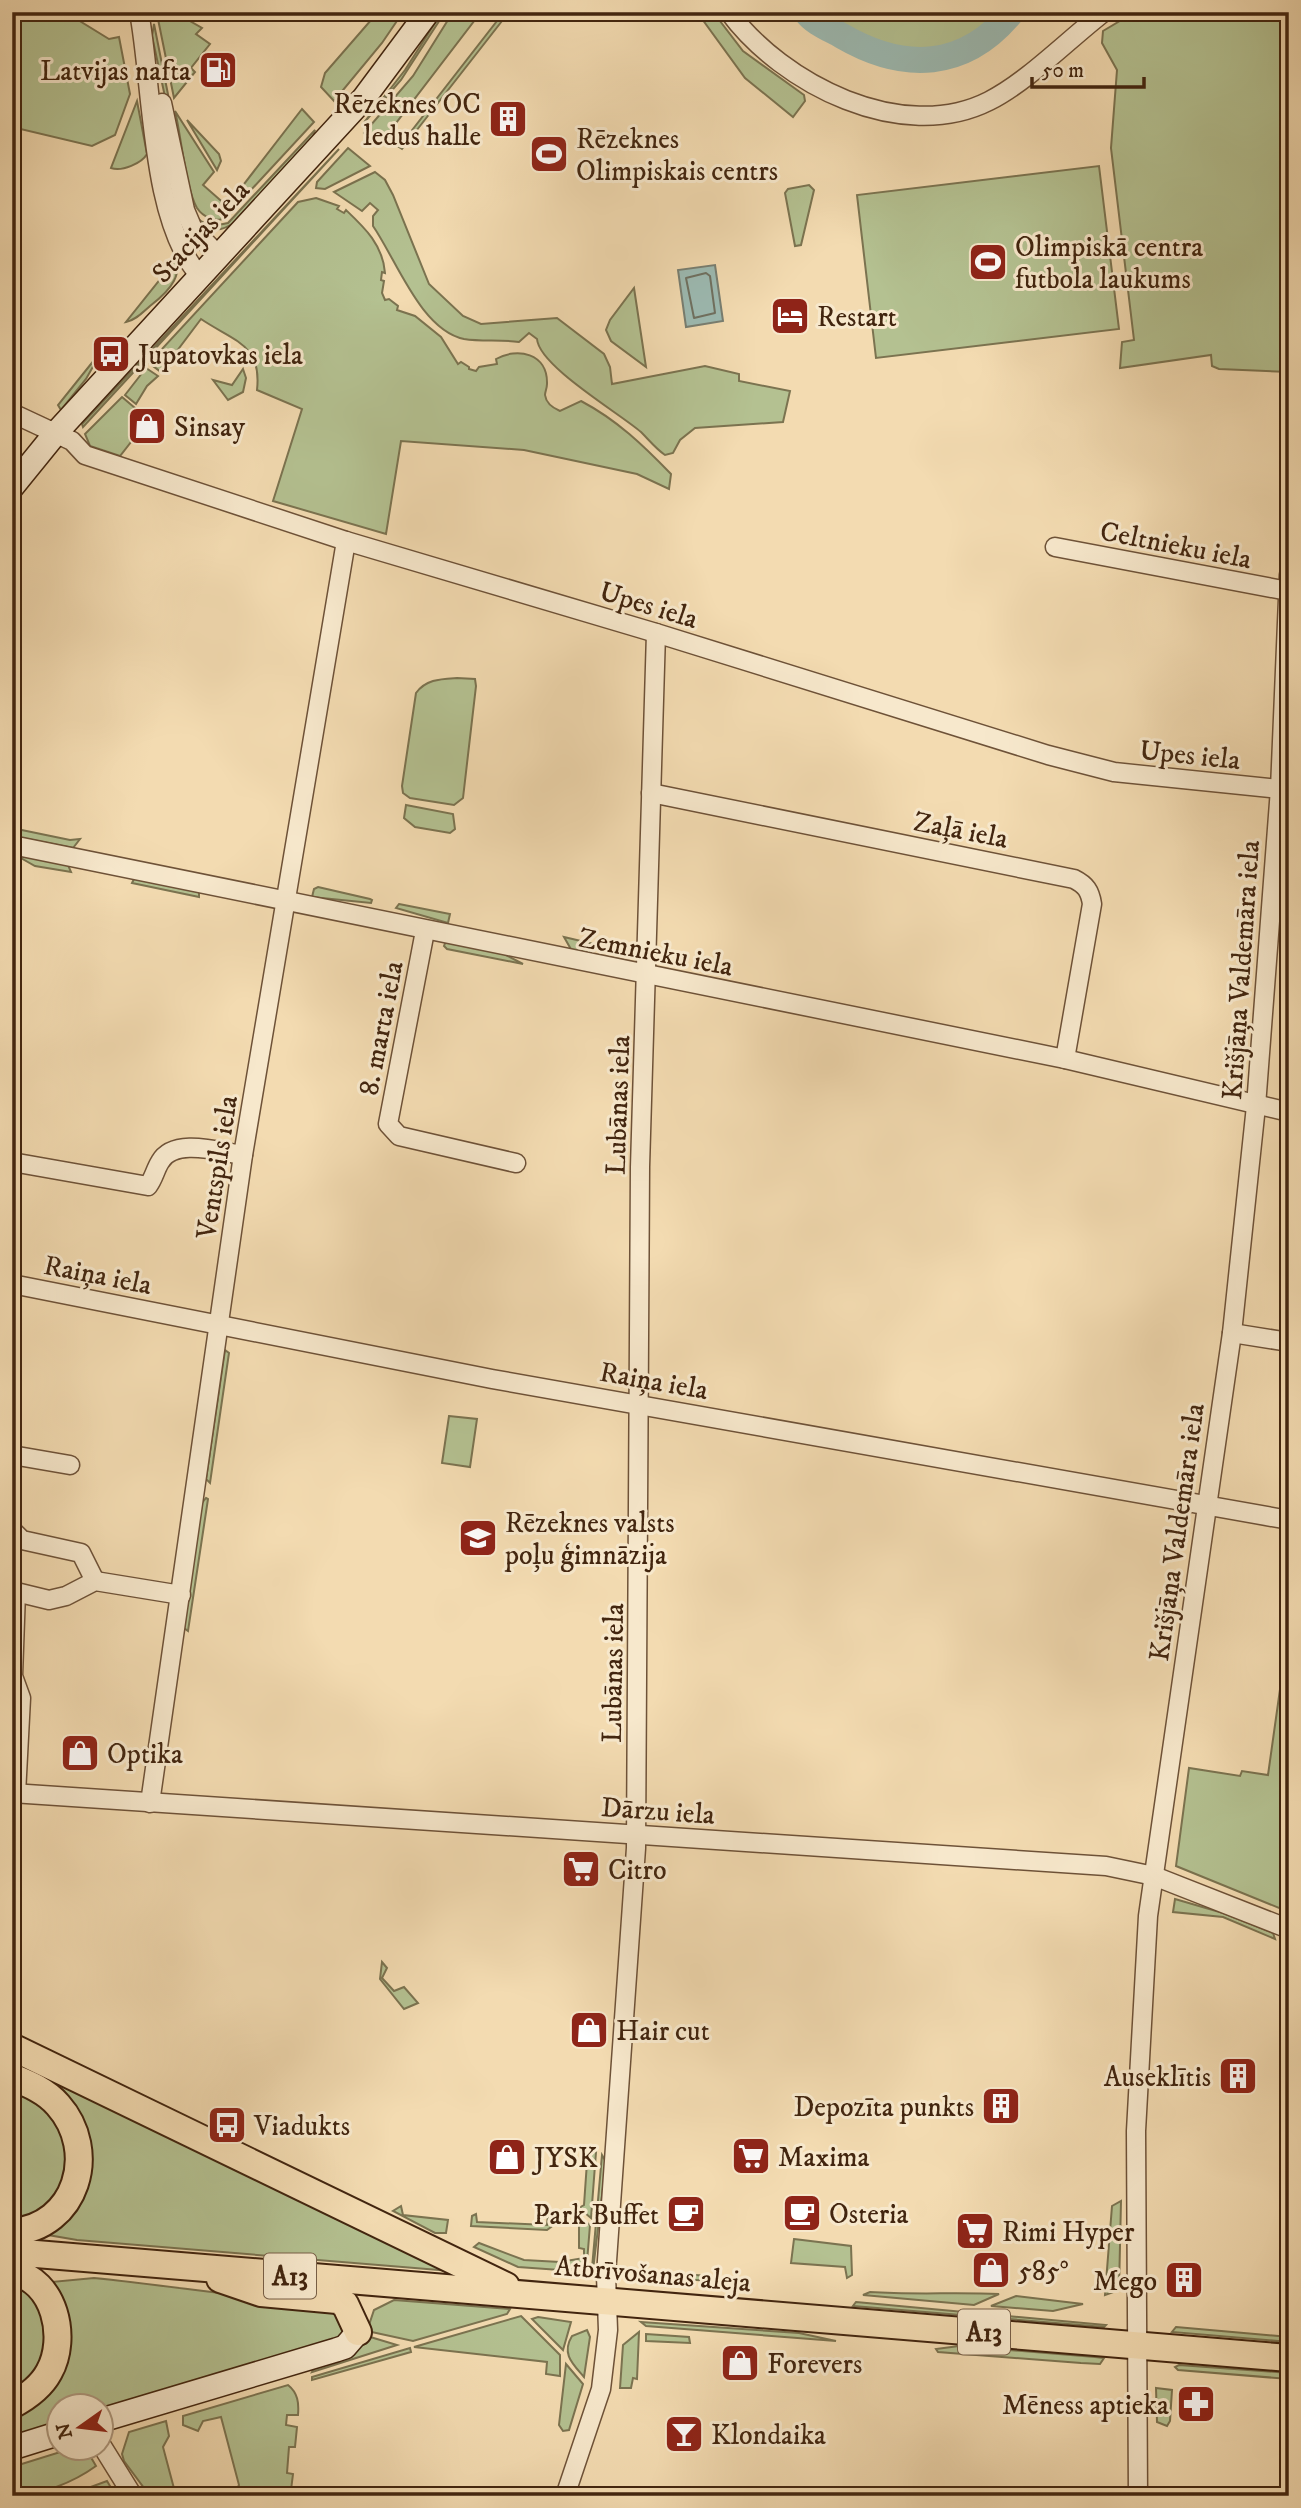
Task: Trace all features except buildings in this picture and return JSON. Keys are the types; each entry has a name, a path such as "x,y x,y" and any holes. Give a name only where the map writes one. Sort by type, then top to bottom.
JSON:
{"main road":[{"name":"Stacijas iela","path":"12,487 55,434 364,98 428,12"},
{"path":"12,2046 524,2294"},
{"path":"12,2077 43,2092 64,2112 78,2138 80,2165 73,2192 56,2215 36,2227 12,2232"},
{"name":"Atbrīvošanas aleja","path":"12,2252 1289,2358"},
{"path":"189,2267 248,2290 337,2300 345,2304 358,2332"},
{"path":"12,2272 29,2278 41,2290 54,2315 58,2334 55,2358 45,2379 12,2405"},
{"path":"116,2416 345,2347 358,2332 371,2304 392,2284"},
{"path":"12,2448 46,2437"}],"street":[{"path":"139,12 161,170 177,240 187,261 199,275"},
{"path":"729,12 766,54 801,80 840,98 891,112 922,116 956,112 990,101 1104,12"},
{"path":"147,57 154,70 191,226"},
{"path":"161,170 166,169 170,174 182,214 218,256"},
{"name":"Upes iela","path":"12,413 72,441 85,455 346,541 1084,764 1114,772 1284,790"},
{"name":"Ventspils iela","path":"150,1803 243,1155 346,541"},
{"name":"Celtnieku iela","path":"1055,547 1288,583"},
{"name":"Krišjāņa Valdemāra iela","path":"1138,2496 1136,2131 1149,1916 1232,1333 1256,1106 1284,790 1288,583"},
{"name":"Lubānas iela","path":"565,2496 601,2389 608,2330 606,2275 636,1835 640,1167 656,633"},
{"name":"Zaļā iela","path":"651,793 1061,876 1083,884 1090,892 1092,904 1065,1059"},
{"name":"Zemnieku iela","path":"12,845 646,976 1065,1059 1289,1112"},
{"name":"8. marta iela","path":"425,931 388,1124 399,1136 516,1163"},
{"path":"12,1162 148,1186 160,1160 172,1149 194,1148 243,1155"},
{"name":"Raiņa iela","path":"12,1284 479,1376 1289,1520"},
{"path":"1232,1333 1289,1342"},
{"path":"12,1455 70,1465"},
{"path":"12,1530 22,1540 81,1553 95,1581"},
{"path":"14,1794 22,1698 13,1676 14,1592 49,1600 66,1596 95,1581 181,1595"},
{"name":"Dārzu iela","path":"14,1794 1106,1866 1154,1876 1289,1929"},
{"path":"112,2462 133,2496"}],"green space":[{"path":"12,12 65,12 109,39 119,37 130,94 115,135 92,146 12,127"},
{"path":"378,12 403,12 382,43 334,101 321,87 325,73"},
{"path":"442,12 445,12 401,80 362,125 405,70"},
{"path":"453,12 481,12 383,140 371,142 364,133 413,76"},
{"path":"504,12 509,12 402,149 399,147"},
{"path":"697,12 713,12 743,51 804,95 805,101 793,117 745,78"},
{"path":"808,12 1008,12 948,56 865,48"},
{"path":"1135,12 1289,12 1289,372 1219,369 1212,366 1211,355 1120,368 1122,342 1134,340 1111,148 1117,70 1102,43 1103,31"},
{"path":"171,17 188,20 202,28 196,34 210,44 191,68 195,72 174,98 158,19"},
{"path":"154,24 190,205 201,221 210,225 228,223 315,130 313,137 235,222 221,229 203,226 189,209 152,36"},
{"path":"137,101 147,154 131,166 111,168"},
{"path":"302,109 314,122 225,218 214,219 197,208 190,189 175,111 214,172 203,185 227,206"},
{"path":"187,120 219,154 221,161 217,170"},
{"path":"348,148 370,166 325,189 316,188 317,182"},
{"path":"339,149 83,427 82,424"},
{"name":"Olimpiskā centra futbola laukums","path":"1099,166 1119,329 876,358 857,195"},
{"path":"375,172 385,180 393,195 429,284 463,316 481,324 557,318 604,354 610,367 612,384 705,366 739,374 739,381 790,391 783,422 695,428 680,440 673,453 665,455 641,432 565,375 541,350 537,339 529,333 519,342 464,339 449,333 423,309 401,275 373,226 373,216 378,210 370,203 362,211 334,192"},
{"path":"809,185 814,190 801,245 795,246 785,193 788,189"},
{"path":"316,198 339,206 337,209 344,213 346,210 366,230 384,263 385,273 382,272 381,280 384,281 382,293 385,300 389,299 398,306 397,310 415,316 441,337 458,364 461,362 476,371 479,367 497,364 496,359 513,353 530,355 537,359 546,374 545,395 550,405 560,411 581,401 606,416 640,443 671,474 669,489 637,474 524,450 401,441 386,534 273,501 302,409 257,390 255,363 250,353 235,339 201,319 161,372 149,363 298,202"},
{"path":"174,248 178,266 174,281 158,300 139,316 126,322 173,263"},
{"path":"634,288 646,367 611,341 606,330 610,320"},
{"path":"103,349 86,379 61,410 58,405"},
{"path":"146,368 158,376 147,386 136,404 125,395"},
{"path":"243,369 246,378 243,392 228,400 213,380 232,385"},
{"path":"122,397 135,408 138,433 120,456 90,446 85,434"},
{"path":"457,678 475,679 476,686 463,798 454,805 410,798 403,793 402,786 416,693 429,682"},
{"path":"406,805 453,814 455,829 450,833 415,827 404,818"},
{"path":"12,828 70,840 80,839 73,848 12,836"},
{"path":"12,853 68,865 71,872 35,866"},
{"path":"135,877 199,891 199,897 132,883"},
{"path":"318,887 372,900 371,903 312,897 314,889"},
{"path":"399,904 450,914 448,923 396,908"},
{"path":"564,937 598,945 587,954 572,951"},
{"path":"446,941 504,954 523,964 447,949 444,946"},
{"path":"225,1350 229,1353 210,1483 206,1479"},
{"path":"449,1416 477,1419 470,1467 442,1463"},
{"path":"208,1499 188,1631 184,1628 202,1503"},
{"path":"1282,1675 1289,1686 1289,1912 1176,1866 1189,1768 1240,1776 1242,1771 1268,1775"},
{"path":"1175,1899 1223,1913 1273,1933 1275,1939 1223,1917 1173,1912"},
{"path":"382,1962 387,1968 382,1978 394,1991 404,1987 418,2003 404,2009 380,1979"},
{"path":"12,2058 451,2271 77,2240 48,2235 46,2233 69,2218 83,2197 90,2171 90,2143 12,2066"},
{"path":"12,2086 54,2113 72,2153 57,2205 12,2223"},
{"path":"588,2152 596,2152 591,2218 579,2208 584,2205 587,2162 583,2157"},
{"path":"602,2155 606,2162 593,2270 592,2268"},
{"path":"1121,2201 1119,2290 1105,2295 1112,2206"},
{"path":"401,2206 403,2215 448,2220 446,2233 435,2233 393,2211"},
{"path":"476,2214 477,2222 547,2225 548,2215 554,2218 555,2224 547,2230 471,2226 472,2216"},
{"path":"579,2217 590,2225 587,2262 574,2271 518,2267 474,2247 479,2243 524,2260 560,2262 584,2258 584,2249 579,2248"},
{"path":"794,2239 851,2246 852,2275 847,2278 845,2267 791,2263"},
{"path":"637,2271 709,2276 709,2281 643,2276"},
{"path":"94,2278 329,2304 347,2328 343,2337 116,2409 116,2392 49,2392 64,2370 71,2343 70,2328 51,2282"},
{"path":"12,2284 29,2295 46,2312 43,2370 12,2396"},
{"path":"870,2292 999,2294 974,2305 863,2295"},
{"path":"1016,2296 1083,2304 1053,2311 991,2306"},
{"path":"394,2300 510,2309 507,2314 413,2341 367,2331 374,2310"},
{"path":"856,2302 1106,2325 1104,2327 853,2306"},
{"path":"521,2316 560,2355 560,2376 546,2374 547,2362 414,2347"},
{"path":"538,2317 571,2322 563,2350 532,2319"},
{"path":"641,2322 799,2333 836,2341 646,2326"},
{"path":"1176,2327 1289,2337 1289,2342 1172,2332"},
{"path":"587,2330 590,2337 584,2377 570,2358 568,2348 572,2336"},
{"path":"639,2332 637,2379 633,2378 631,2388 620,2388 623,2345"},
{"path":"646,2334 689,2337 690,2343 646,2341"},
{"path":"367,2336 397,2345 312,2372 314,2368"},
{"path":"959,2346 1104,2358 1100,2364 1081,2363 938,2352 936,2349"},
{"path":"410,2348 411,2352 312,2380 312,2377"},
{"path":"566,2364 583,2384 569,2430 563,2431 559,2425"},
{"path":"1179,2365 1289,2373 1289,2379 1178,2370 1175,2367"},
{"path":"288,2385 296,2395 298,2406 298,2415 287,2415 286,2425 297,2427 295,2447 289,2447 287,2473 293,2474 291,2490 350,2496 233,2496 239,2485 221,2417 203,2421 198,2431 183,2425 183,2416"},
{"path":"1156,2388 1172,2390 1170,2421 1167,2426 1157,2422"},
{"path":"46,2395 46,2429 12,2440 12,2417"},
{"path":"166,2421 169,2436 163,2447 176,2496 150,2496 124,2461 122,2454 129,2432"},
{"path":"46,2456 46,2462 94,2462 96,2466 56,2487 34,2494 12,2496 12,2467"},
{"path":"107,2481 116,2496 69,2495"}],"water":[{"path":"715,265 723,321 686,327 678,270"}],"waterway":[{"path":"806,12 823,26 865,48 911,60 954,55 994,31 1012,12"}],"place":[{"name":"Latvijas nafta","path":"218,70"},
{"name":"Rēzeknes OC ledus halle","path":"508,119"},
{"name":"Rēzeknes Olimpiskais centrs","path":"549,154"},
{"name":"Olimpiskā centra futbola laukums","path":"988,262"},
{"name":"Restart","path":"790,316"},
{"name":"Jupatovkas iela","path":"111,354"},
{"name":"Sinsay","path":"147,426"},
{"name":"Rēzeknes valsts poļu ģimnāzija","path":"478,1538"},
{"name":"Optika","path":"80,1753"},
{"name":"Citro","path":"581,1869"},
{"name":"Hair cut","path":"589,2030"},
{"name":"Auseklītis","path":"1238,2076"},
{"name":"Depozīta punkts","path":"1001,2106"},
{"name":"Viadukts","path":"227,2125"},
{"name":"Maxima","path":"751,2156"},
{"name":"JYSK","path":"507,2157"},
{"name":"Osteria","path":"802,2213"},
{"name":"Park Buffet","path":"686,2214"},
{"name":"Rimi Hyper","path":"975,2231"},
{"name":"585°","path":"991,2270"},
{"name":"Mego","path":"1184,2280"},
{"name":"Forevers","path":"740,2363"},
{"name":"Mēness aptieka","path":"1196,2404"},
{"name":"Klondaika","path":"684,2434"}]}
